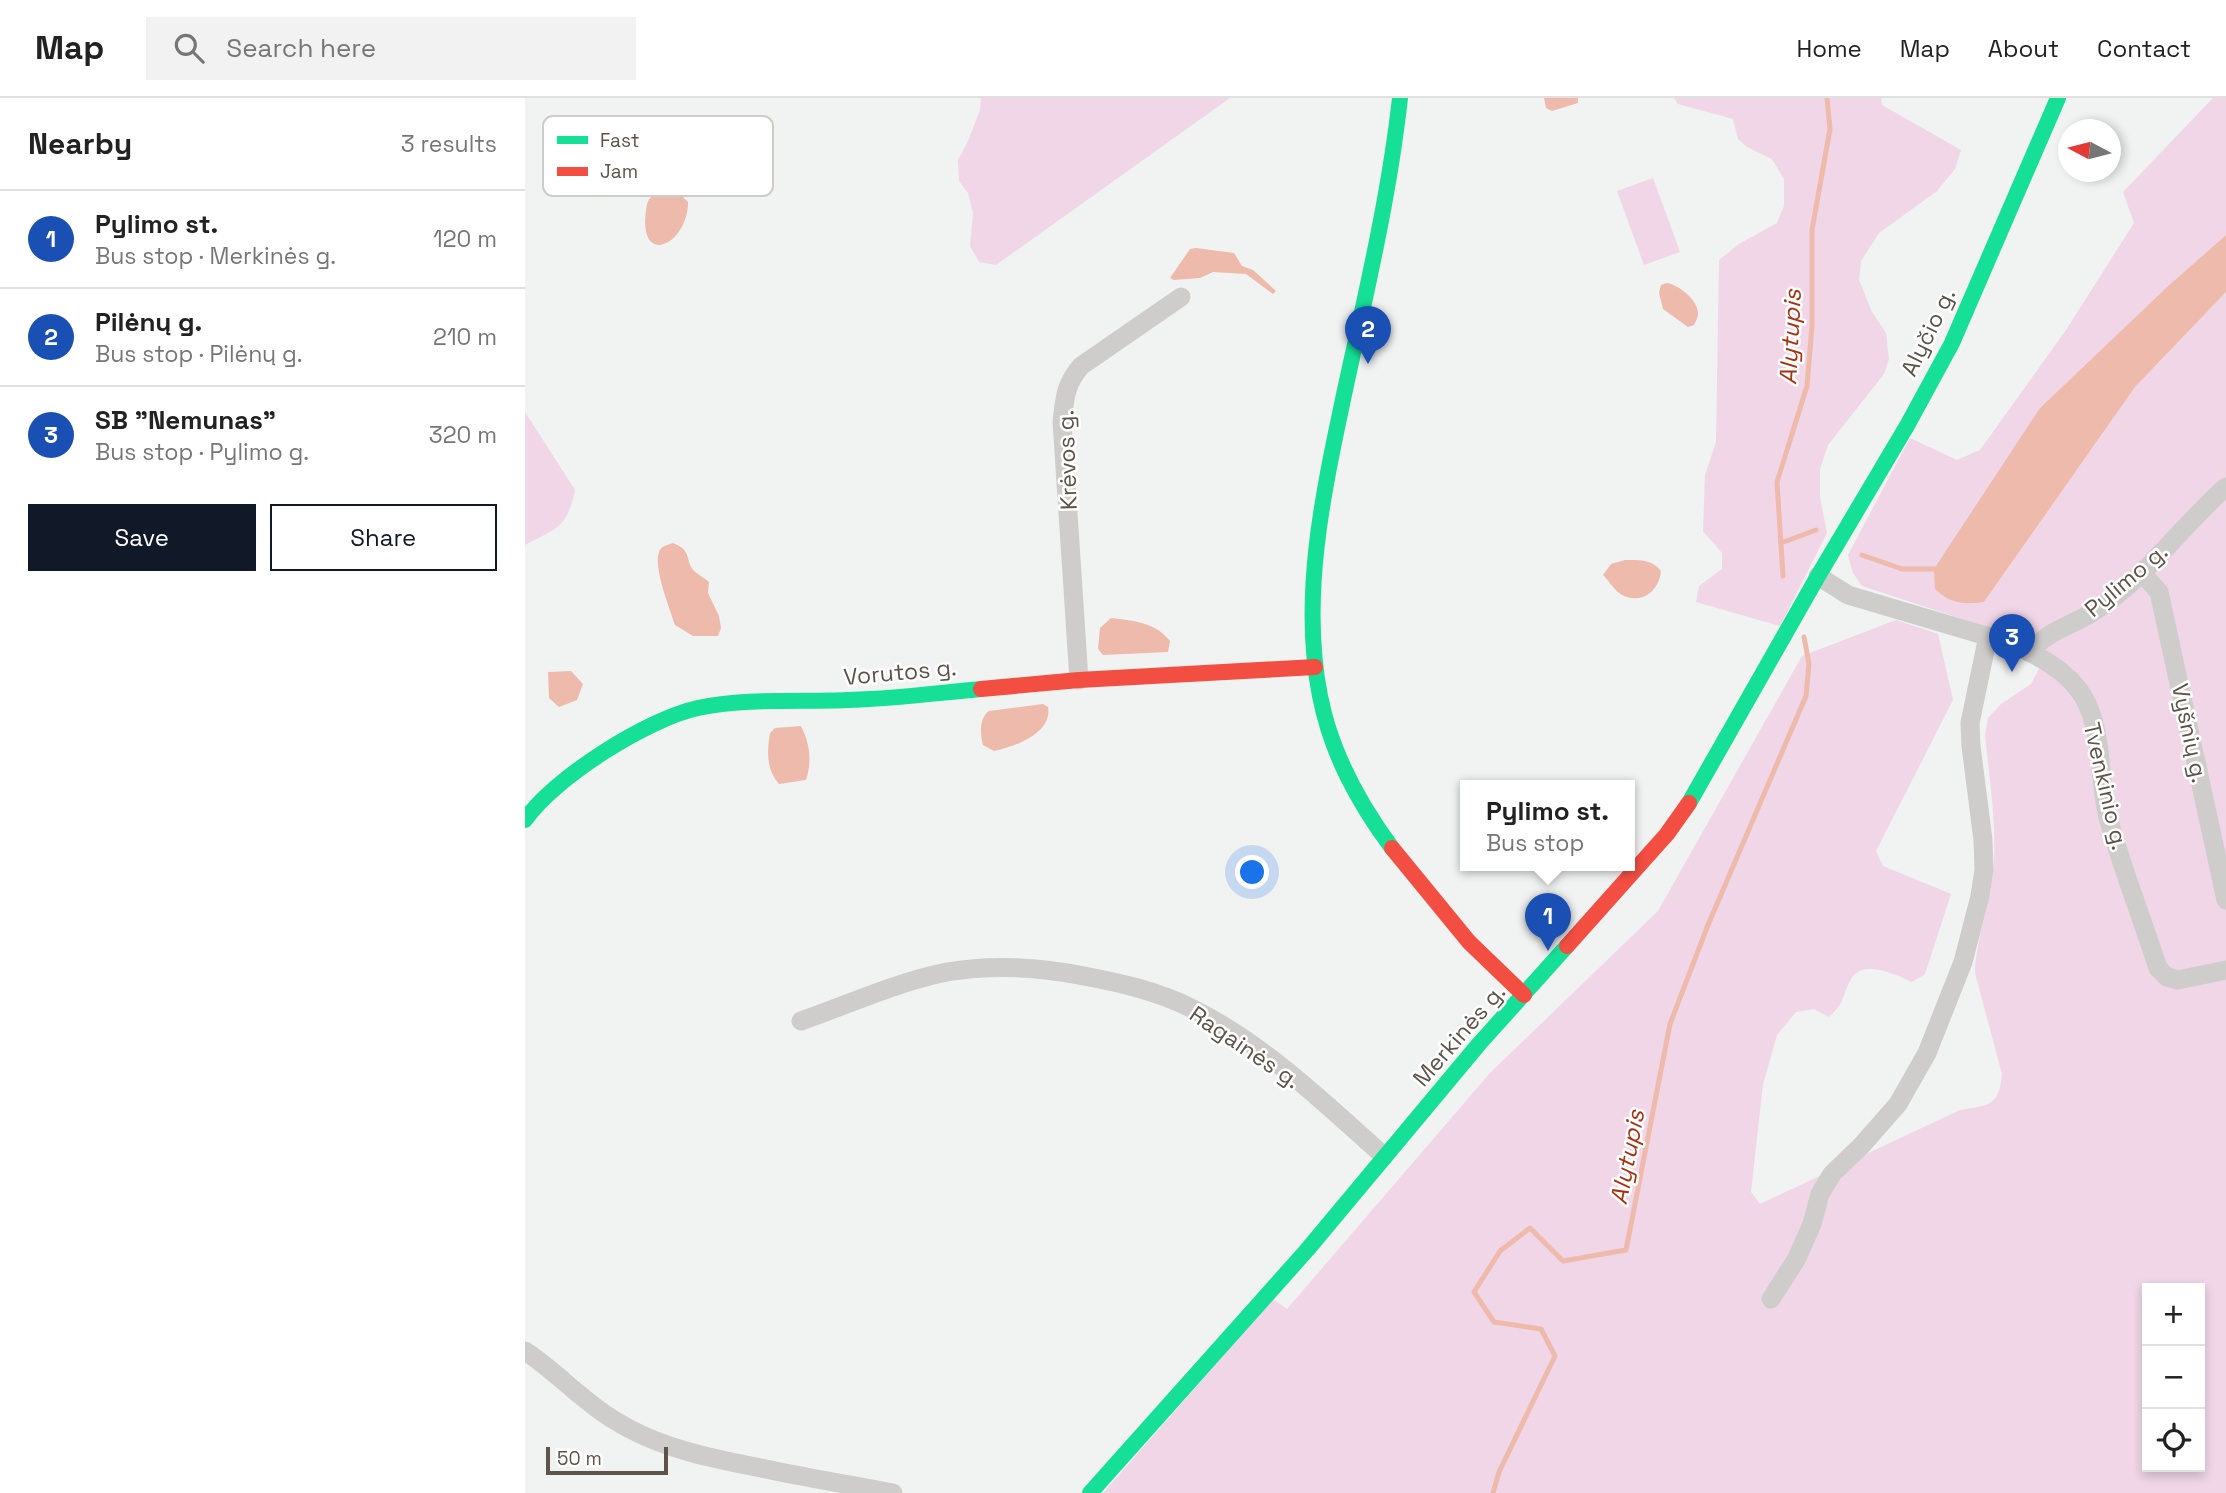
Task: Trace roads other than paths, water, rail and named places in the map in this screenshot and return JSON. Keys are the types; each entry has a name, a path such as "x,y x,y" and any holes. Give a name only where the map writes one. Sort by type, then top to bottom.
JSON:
{"street":[{"path":"1399,98 1390,177 1322,507 1313,606 1315,667 1335,748 1359,799 1409,869 1449,918 1511,985 1524,995"},
{"name":"Alyčio g.","path":"1818,576 1908,424 1952,343 2058,98"},
{"name":"Krėvos g.","path":"1079,680 1062,422 1069,380 1081,366 1181,297"},
{"name":"Pylimo g.","path":"2031,652 2037,643 2091,613 2142,573 2226,487"},
{"name":"Vyšnių g.","path":"2142,573 2159,592 2226,900"},
{"path":"1818,576 1848,595 1988,636 2031,652"},
{"name":"Merkinės g.","path":"1090,1493 1307,1250 1384,1156 1667,834 1696,793 1818,576"},
{"path":"1771,1299 1797,1258 1812,1224 1820,1194 1832,1174 1898,1104 1927,1053 1963,962 1984,870 1970,723 1988,636"},
{"name":"Tvenkinio g.","path":"2031,652 2071,680 2084,697 2092,719 2109,820 2158,968 2167,977 2178,979 2226,970"},
{"name":"Vorutos g.","path":"525,820 532,810 575,773 627,737 662,719 697,708 726,704 854,700 1079,680 1315,667"},
{"name":"Ragainės g.","path":"801,1021 918,979 979,968 1034,968 1119,983 1165,997 1216,1022 1300,1083 1384,1156"},
{"path":"525,1351 551,1368 580,1396 614,1420 651,1439 708,1458 893,1493"}],"waterway":[{"name":"Alytupis","path":"1783,576 1777,482 1807,386 1812,326 1812,230 1830,129 1827,98"},
{"path":"1781,543 1816,530"},
{"path":"1862,555 1902,569 1934,569"},
{"name":"Alytupis","path":"1493,1493 1499,1472 1555,1356 1541,1329 1494,1322 1474,1292 1500,1251 1530,1228 1563,1261 1626,1250 1670,1024 1708,925 1806,696 1809,664 1804,637"}],"place":[{"name":"Pilėnų g.","path":"1368,364"},
{"name":"SB \"Nemunas\"","path":"2012,672"},
{"name":"Pylimo st.","path":"1548,951"}]}
